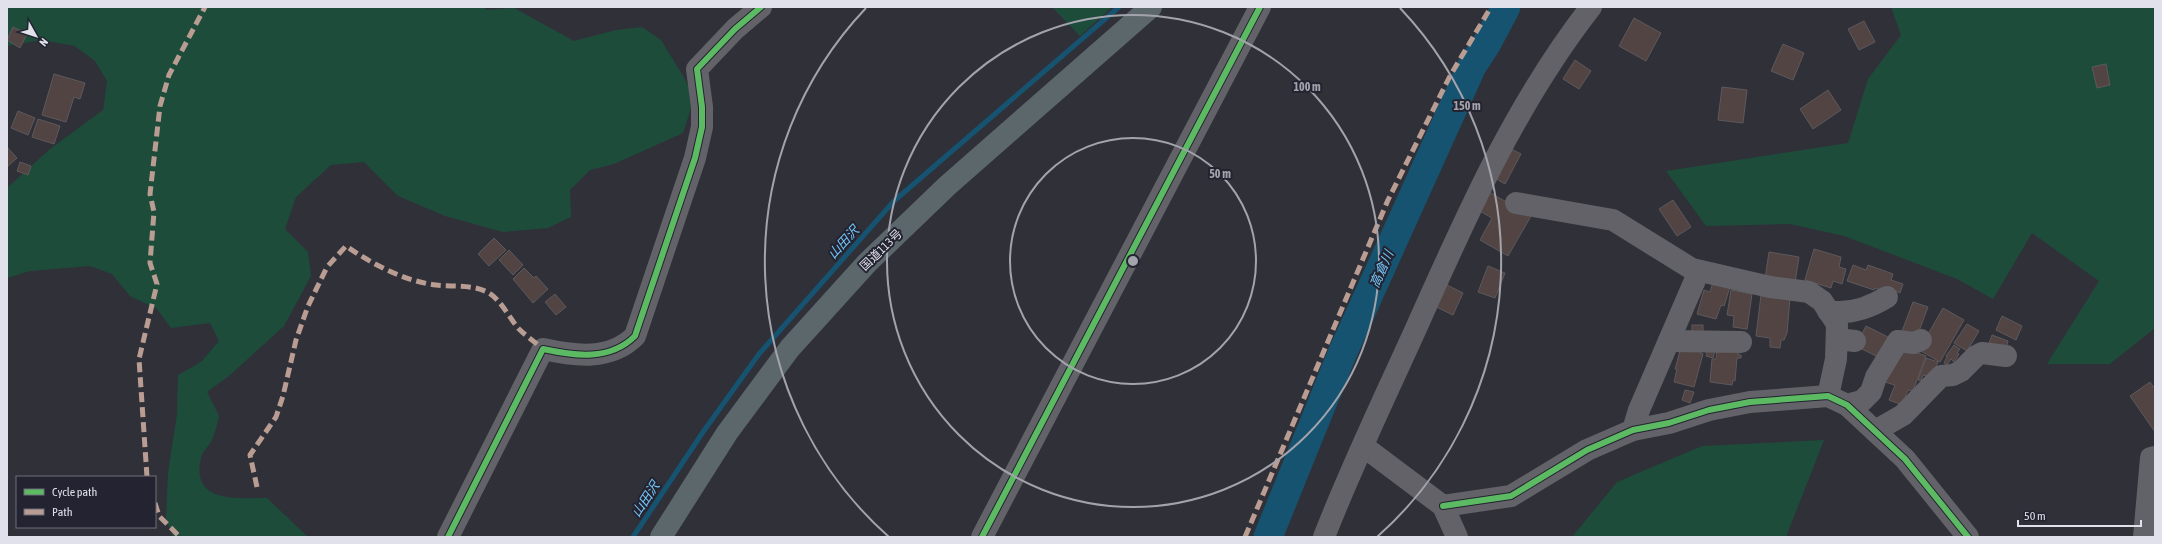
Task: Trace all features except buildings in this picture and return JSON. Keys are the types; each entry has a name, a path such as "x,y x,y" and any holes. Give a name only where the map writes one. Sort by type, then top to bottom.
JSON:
{"highway":[{"name":"国道113号","path":"661,537 727,433 790,348 867,262 947,186 1151,7"}],"street":[{"path":"448,537 542,349 562,353 590,355 610,353 626,345 635,336 702,127 702,107 697,69 735,29 761,7"},
{"path":"982,537 1260,7"},
{"path":"1324,537 1346,482 1475,198 1523,106 1563,42 1591,7"},
{"path":"1516,202 1613,220 1668,255 1699,270 1770,287 1809,292 1822,301 1846,340 1836,359 1828,396"},
{"path":"1633,430 1639,410 1699,270"},
{"path":"1828,311 1842,313 1857,311 1887,297"},
{"path":"1847,405 1862,400 1872,392 1876,376 1898,341 1914,343 1921,340"},
{"path":"1669,341 1741,342"},
{"path":"1875,432 1903,415 1942,376 1953,375 1962,371 1976,356 1982,353 2006,356"},
{"path":"1443,506 1511,496 1587,450 1633,430 1669,423 1709,410 1750,402 1828,396 1847,405 1905,459 1968,537"},
{"path":"1363,446 1443,506 1457,537"},
{"path":"2144,537 2151,458 2155,457"}],"green space":[{"path":"7,7 485,7 486,10 514,8 574,41 616,30 642,27 661,40 685,79 694,99 683,133 614,164 590,170 570,190 571,217 548,228 503,232 445,216 398,196 364,162 331,165 296,197 285,229 308,252 311,276 284,326 229,376 207,392 219,416 212,440 201,458 199,473 203,484 209,491 219,495 243,498 267,498 308,537 173,537 166,519 168,473 177,414 178,375 201,362 219,341 210,323 171,328 157,309 130,296 112,274 90,266 30,271 7,278 7,188 50,149 103,110 107,81 95,61 75,46 41,40 7,46"},
{"path":"1052,7 1112,7 1080,36"},
{"path":"1891,7 2155,7 2155,328 2110,364 2047,364 2099,281 2032,233 1993,299 1957,279 1844,236 1790,224 1706,226 1666,171 1848,143 1868,79 1901,35"},
{"path":"1824,440 1786,537 1572,537 1617,482 1702,446"}],"waterway":[{"name":"山田沢","path":"633,537 703,432 759,354 894,201 1119,7"},
{"name":"高倉川","path":"1268,537 1342,354 1472,66 1487,43 1506,7"}],"marked path":[{"path":"147,476 139,359 157,284 150,263 154,212 150,194 160,106 169,75 205,7"},
{"path":"1245,537 1388,200 1450,76 1491,7"},
{"path":"257,487 250,455 276,417 283,396 296,340 308,306 327,267 346,246 377,265 412,280 436,285 475,288 487,292 501,304 515,325 543,349"},
{"path":"156,506 159,516 180,537"}],"cycle path":[{"path":"448,537 543,349 580,355 603,353 615,350 635,336 695,158 702,127 702,107 697,69 735,29 761,7"},
{"path":"982,537 1260,7"},
{"path":"1443,506 1511,496 1587,450 1633,430 1669,423 1709,410 1750,402 1828,396 1847,405 1905,459 1968,537"}]}
